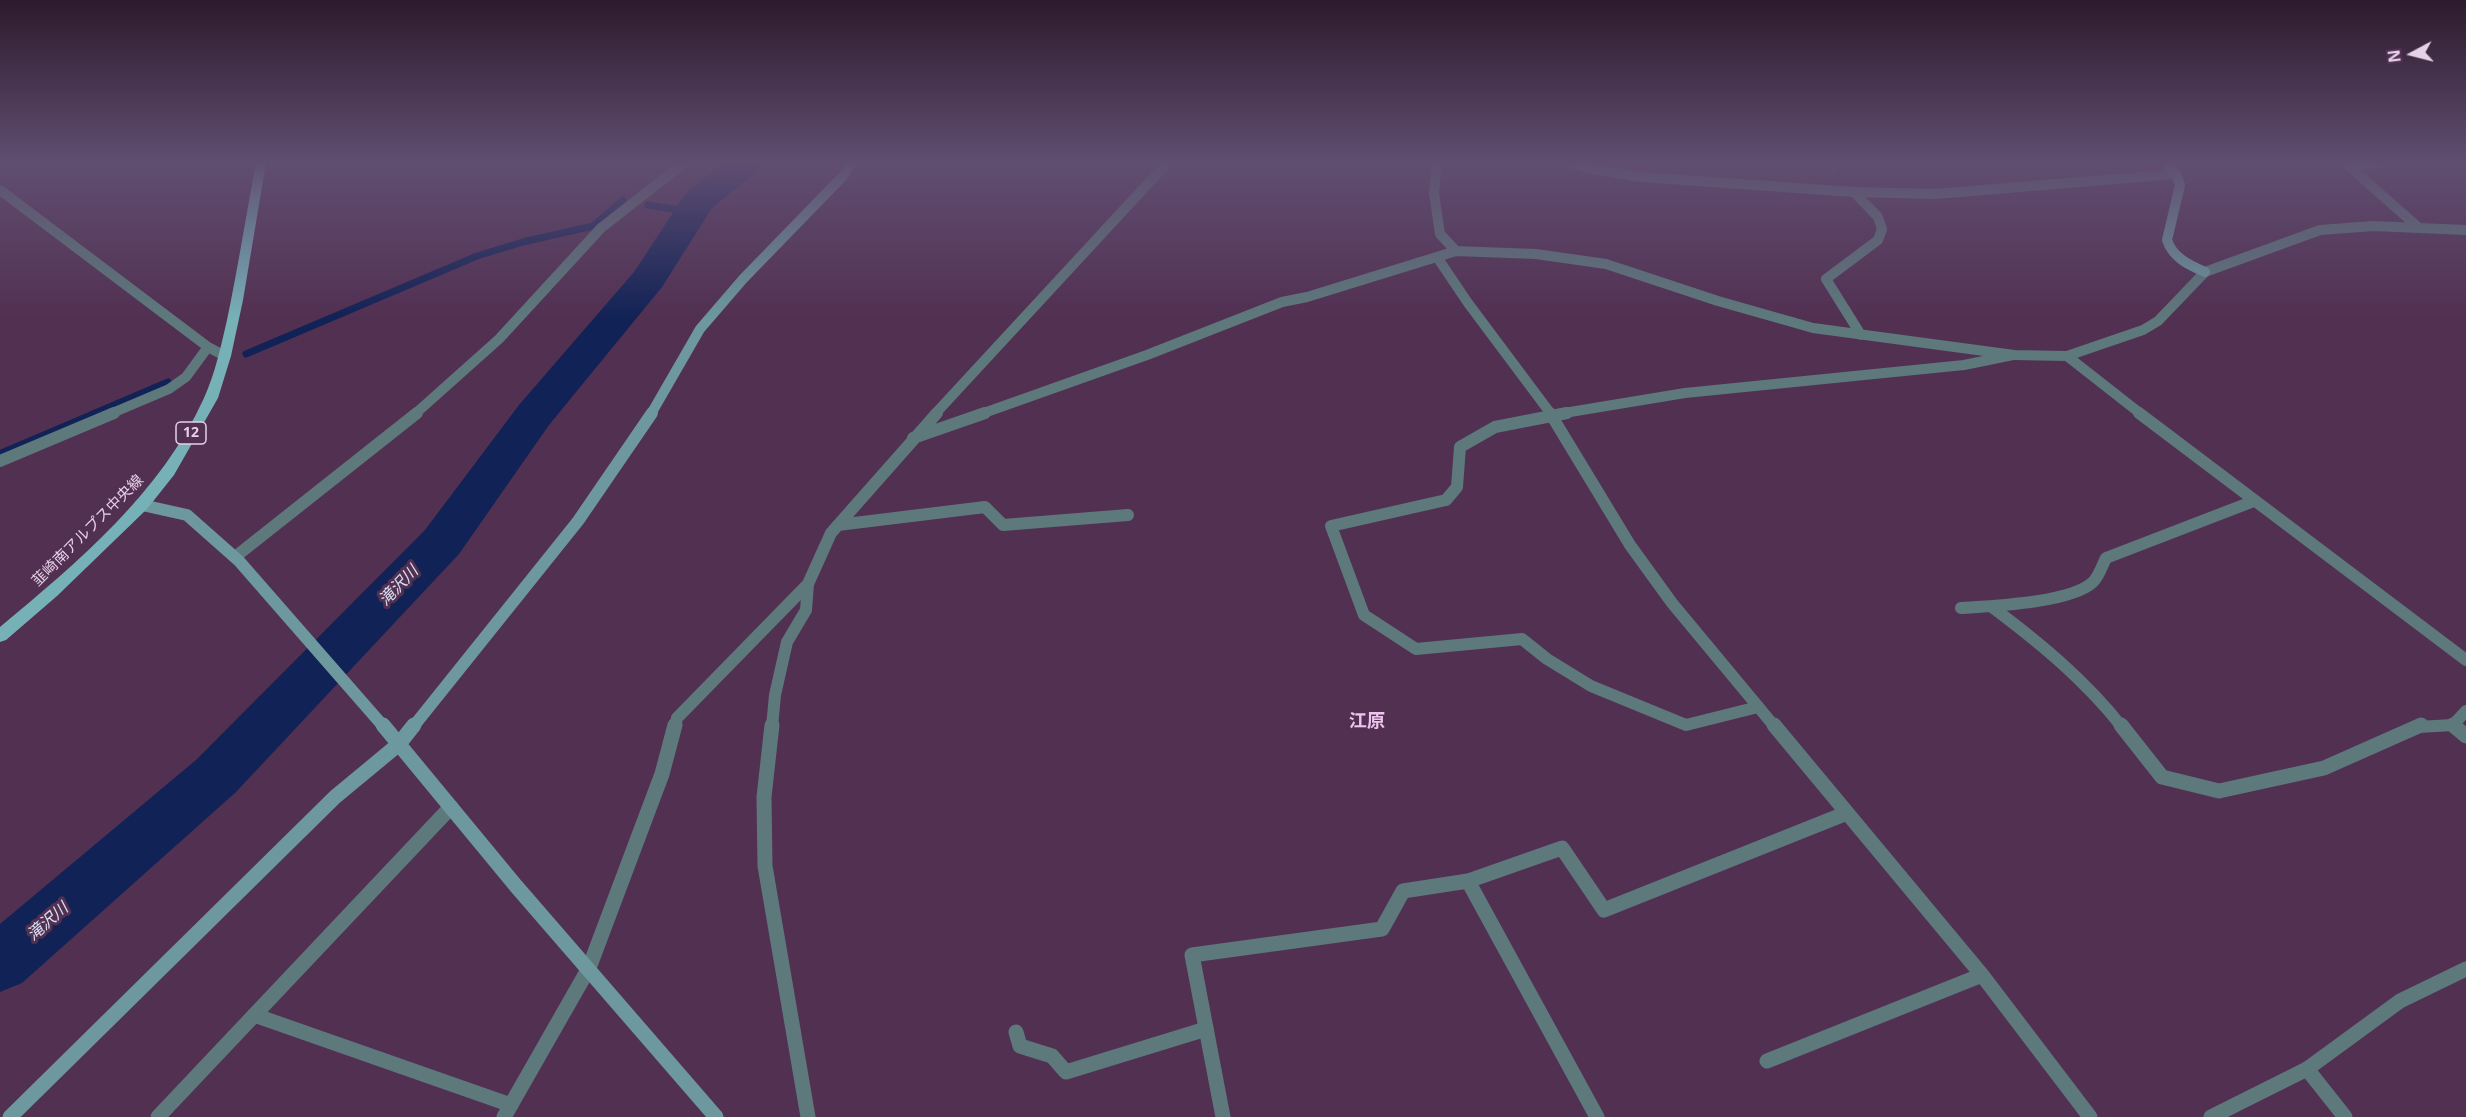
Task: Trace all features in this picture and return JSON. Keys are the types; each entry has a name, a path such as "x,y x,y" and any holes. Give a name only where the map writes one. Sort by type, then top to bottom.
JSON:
{"main road":[{"name":"韮崎南アルプス中央線","path":"0,636 52,592 142,505 170,472 206,407 225,356 251,215"}],"street":[{"path":"33,215 208,347 225,356"},
{"path":"237,559 395,432 499,339 601,228 617,215"},
{"path":"10,1117 335,797 399,744 578,521 645,425 700,329 743,279 805,215"},
{"path":"808,1117 765,866 764,798 775,695 787,642 806,610 808,584 831,533 913,438 1119,215"},
{"path":"1437,215 1440,234 1456,251"},
{"path":"1860,335 1826,279 1878,240 1882,229 1876,215"},
{"path":"2173,215 2167,240 2169,248 2175,255 2205,272"},
{"path":"2404,215 2419,228"},
{"path":"913,438 1147,355 1282,302 1307,297 1456,251 1536,254 1606,264 1813,328 2014,355 2067,356 2143,330 2158,321 2205,272 2233,260 2327,229 2373,226 2466,230"},
{"path":"1437,257 1468,303 1552,415 1630,545 1672,603 1982,975 2090,1117"},
{"path":"0,461 169,389 186,376 208,347"},
{"path":"1758,707 1686,725 1591,686 1547,659 1522,639 1416,649 1364,615 1332,526 1424,507 1446,500 1457,487 1460,447 1495,427 1685,393 1964,365 2014,355"},
{"path":"2067,356 2254,501 2466,660"},
{"path":"1961,609 1992,607 2074,592 2093,582 2106,558 2254,501"},
{"path":"142,505 187,515 237,559 399,744 516,886 716,1117"},
{"path":"838,525 985,507 1003,525 1128,514"},
{"path":"254,1015 507,1111 589,968 662,774 677,718 808,584"},
{"path":"1992,607 2050,651 2100,699 2162,777 2219,791 2324,768 2422,725 2453,725 2466,736"},
{"path":"2453,725 2466,711"},
{"path":"158,1117 451,807"},
{"path":"1223,1117 1192,955 1382,929 1403,891 1468,881 1563,848 1604,910 1847,813"},
{"path":"1468,881 1597,1117"},
{"path":"2211,1117 2307,1069 2400,1001 2466,969"},
{"path":"1767,1061 1982,975"},
{"path":"1016,1032 1020,1046 1052,1056 1066,1072 1206,1029"},
{"path":"2307,1069 2344,1117"}],"waterway":[{"path":"246,354 477,256 523,242 593,226 606,215"},
{"name":"滝沢川","path":"0,963 216,776 442,542 534,415 648,279 690,215"},
{"path":"93,414 168,382"},
{"path":"0,454 97,413"}],"district":[{"name":"江原","path":"1367,722"}]}
